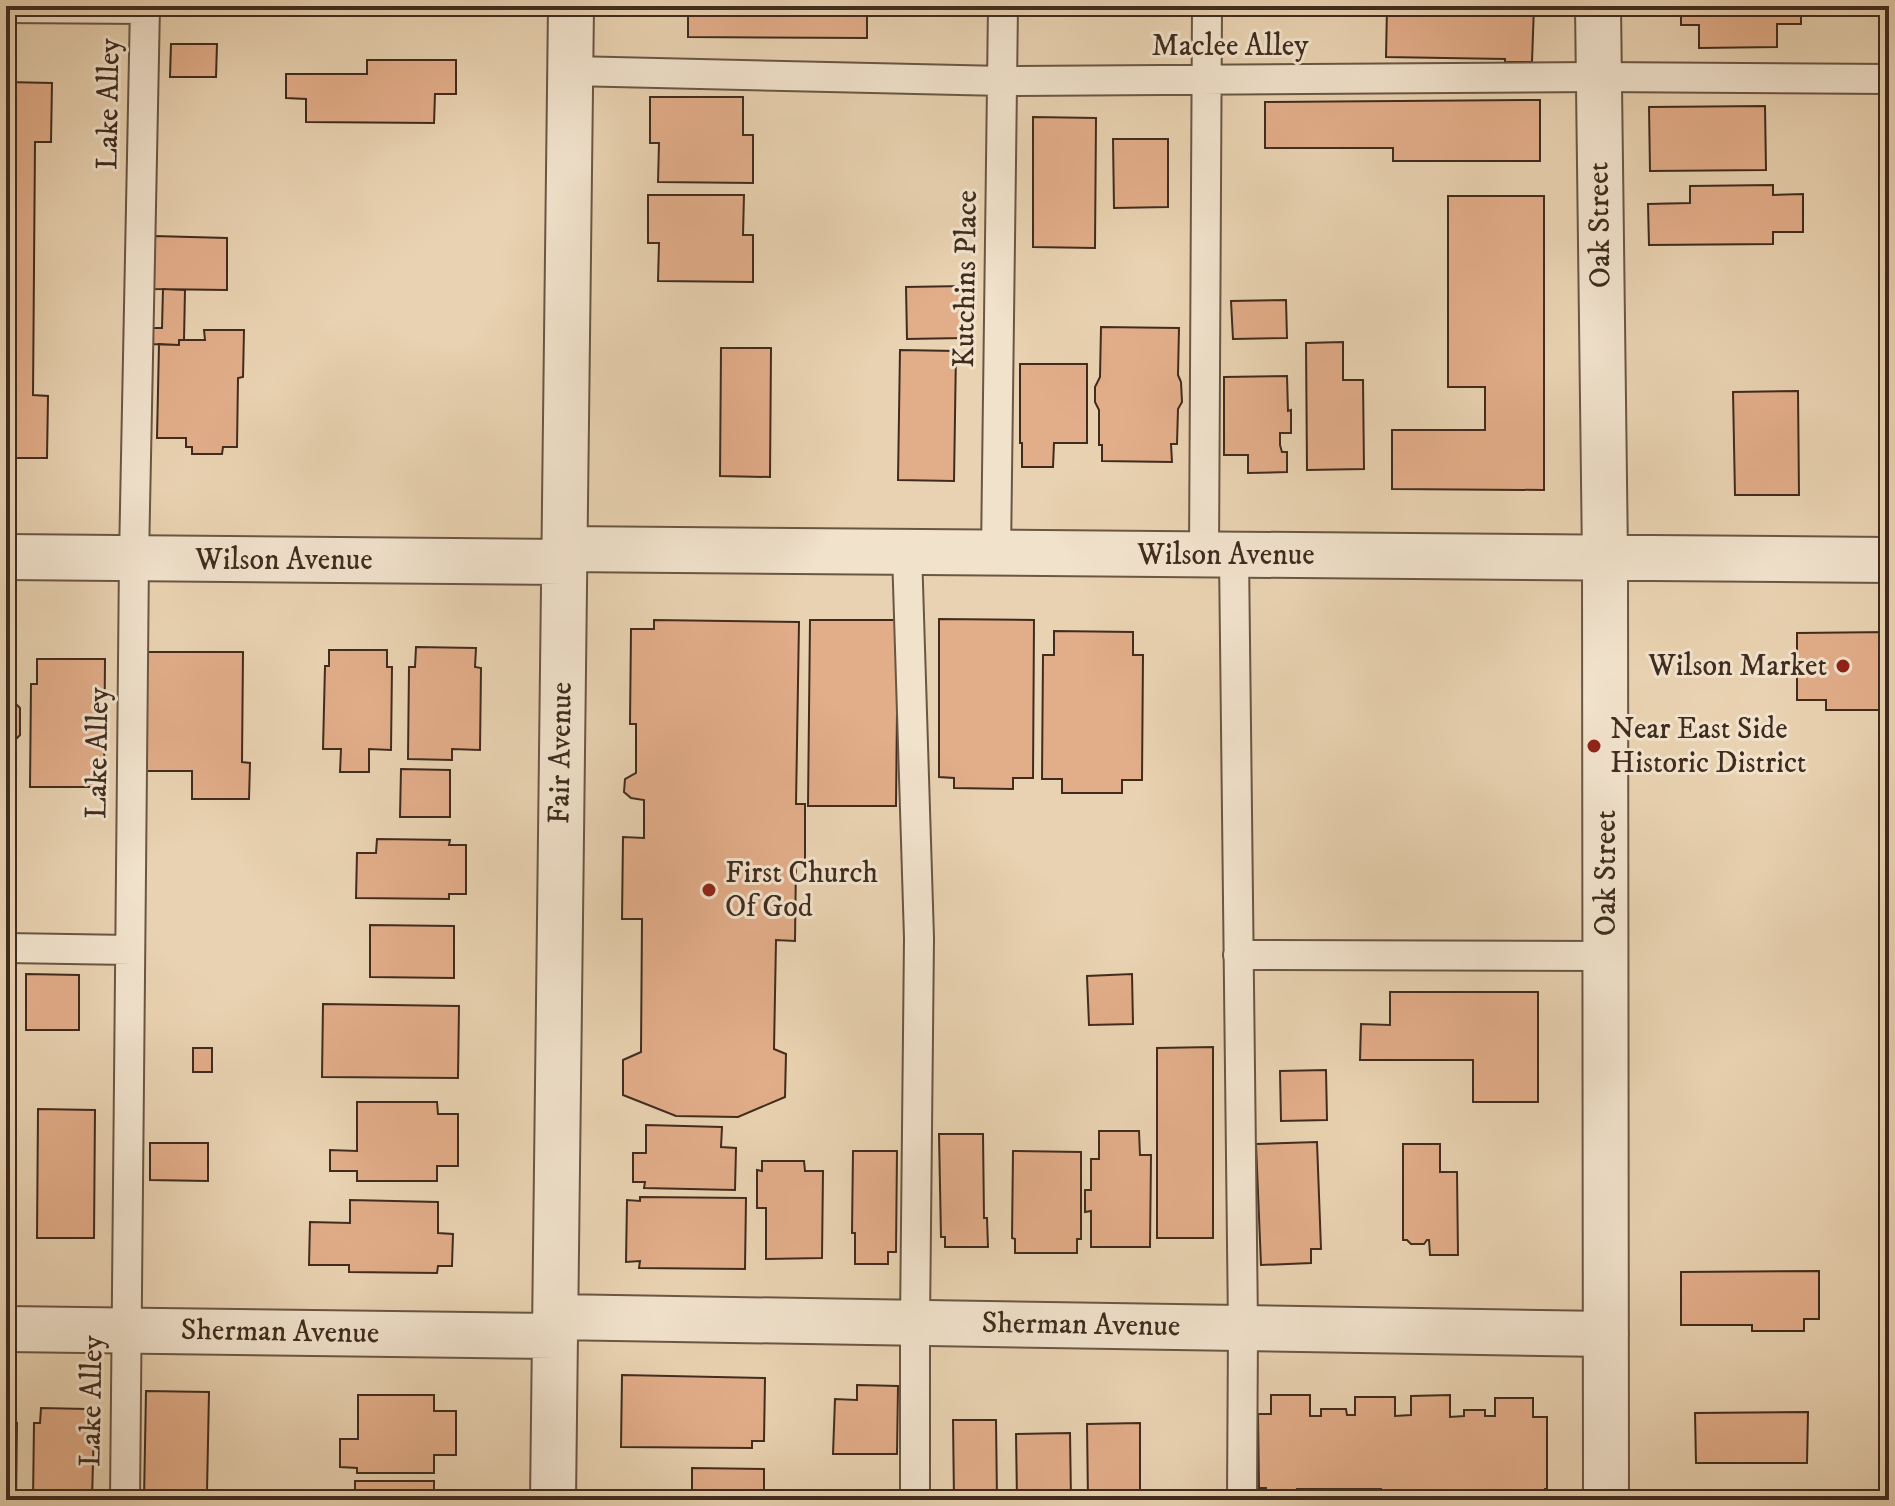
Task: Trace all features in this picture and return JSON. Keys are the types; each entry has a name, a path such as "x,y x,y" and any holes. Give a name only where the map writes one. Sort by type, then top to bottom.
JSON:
{"street":[{"name":"Fair Avenue","path":"553,1500 571,6"},
{"name":"Oak Street","path":"1598,6 1605,558 1606,1500"},
{"name":"Wilson Avenue","path":"6,557 907,552 1889,560"},
{"name":"Sherman Avenue","path":"6,1329 915,1322 1606,1334"}],"lane":[{"name":"Kutchins Place","path":"996,553 1003,6"},
{"path":"1207,6 1206,80 1219,555 1238,955 1242,1500"},
{"path":"6,8 145,8"},
{"name":"Lake Alley","path":"125,1500 134,558 145,8"},
{"name":"Maclee Alley","path":"571,71 1003,81 1597,77 1889,79"},
{"path":"907,552 919,938 915,1500"},
{"path":"6,948 130,950"},
{"path":"1238,955 1606,956"}],"building":[{"path":"688,6 867,6 867,38 688,37"},
{"path":"1340,6 1363,6 1363,11 1340,11"},
{"path":"1534,6 1532,62 1386,57 1387,7"},
{"path":"1681,6 1801,6 1801,24 1777,24 1777,47 1699,48 1699,25 1681,25"},
{"path":"171,44 217,44 216,77 170,77"},
{"path":"367,60 456,60 456,94 435,94 434,123 306,122 306,99 286,98 286,74 367,74"},
{"path":"6,82 52,83 51,142 35,142 33,395 48,396 47,458 6,458"},
{"path":"650,97 743,97 743,135 753,135 753,183 658,182 659,143 650,143"},
{"path":"1540,100 1540,161 1393,161 1393,148 1265,148 1265,102"},
{"path":"1765,106 1766,170 1650,171 1649,107"},
{"path":"1033,117 1096,118 1095,248 1033,247"},
{"path":"1113,139 1168,139 1168,207 1114,208"},
{"path":"1773,185 1773,195 1803,194 1803,232 1773,232 1773,244 1649,245 1648,204 1690,203 1690,186"},
{"path":"648,195 744,195 743,235 753,235 753,282 658,281 659,243 648,243"},
{"path":"1448,196 1544,196 1544,490 1392,489 1392,430 1485,430 1485,387 1448,387"},
{"path":"154,236 227,238 227,290 153,289"},
{"path":"963,286 963,338 907,339 906,287"},
{"path":"163,289 185,290 184,340 179,340 179,345 147,344 147,328 162,328"},
{"path":"1286,300 1287,338 1233,339 1231,301"},
{"path":"1101,327 1179,328 1178,375 1182,402 1178,409 1177,444 1171,444 1172,462 1102,461 1099,410 1095,402 1095,387 1100,377"},
{"path":"204,330 244,330 243,377 238,378 237,447 223,447 222,454 192,454 192,447 186,447 186,438 157,438 159,344 179,345 179,340 205,340"},
{"path":"1343,342 1343,380 1363,380 1364,469 1307,470 1306,343"},
{"path":"721,348 771,348 770,477 720,476"},
{"path":"900,350 956,351 954,481 898,480"},
{"path":"1020,364 1087,364 1087,443 1054,443 1053,467 1022,467"},
{"path":"1287,376 1291,433 1280,433 1280,445 1282,452 1287,452 1287,472 1248,473 1248,455 1224,455 1224,377"},
{"path":"1798,391 1799,495 1735,495 1733,392"},
{"path":"939,619 1034,620 1033,778 1013,778 1013,789 954,788 954,778 939,777"},
{"name":"First Church Of God","path":"654,620 799,622 796,804 805,804 805,861 796,861 795,941 776,940 774,1049 786,1054 785,1097 738,1117 676,1116 623,1095 623,1060 641,1052 642,919 622,919 623,837 644,838 644,800 631,798 624,792 625,779 636,773 636,724 630,724 631,629 654,629"},
{"path":"810,620 898,620 896,806 808,806"},
{"path":"1054,631 1133,632 1133,655 1143,655 1142,780 1122,780 1122,793 1062,793 1062,779 1042,779 1043,655 1054,655"},
{"name":"Wilson Market","path":"1889,632 1889,710 1826,710 1826,700 1797,700 1797,633"},
{"path":"6,646 13,646 13,701 20,708 20,735 13,742 13,758 6,758"},
{"path":"416,647 476,648 475,667 481,668 480,750 452,749 452,760 408,759 409,667 415,667"},
{"path":"329,650 387,650 387,667 392,667 391,750 369,749 369,772 340,772 341,749 323,749 325,666 329,666"},
{"path":"146,652 243,652 242,762 250,763 249,799 192,799 192,771 145,771"},
{"path":"37,659 105,659 104,787 30,787 31,684 37,684"},
{"path":"401,769 450,770 450,817 400,817"},
{"path":"377,839 450,840 449,845 466,845 466,894 449,894 449,899 356,898 357,853 376,853"},
{"path":"370,925 454,926 454,978 370,977"},
{"path":"26,974 79,975 79,1030 26,1030"},
{"path":"1132,974 1133,1024 1089,1025 1087,976"},
{"path":"6,976 16,976 16,1027 6,1027"},
{"path":"1390,992 1538,992 1538,1102 1473,1102 1473,1060 1360,1060 1361,1024 1390,1025"},
{"path":"323,1004 459,1006 458,1078 322,1077"},
{"path":"1213,1047 1213,1238 1157,1238 1157,1048"},
{"path":"193,1048 212,1048 212,1072 193,1072"},
{"path":"1326,1070 1327,1120 1281,1121 1280,1071"},
{"path":"357,1102 437,1102 438,1114 458,1114 458,1166 437,1166 437,1181 357,1181 357,1171 330,1171 330,1150 357,1151"},
{"path":"38,1109 95,1110 94,1238 37,1238"},
{"path":"6,1124 12,1125 11,1241 6,1241"},
{"path":"646,1125 722,1127 721,1147 736,1148 735,1190 644,1188 645,1182 633,1182 633,1153 646,1153"},
{"path":"1099,1131 1139,1131 1140,1155 1151,1155 1150,1247 1091,1247 1091,1211 1085,1212 1085,1190 1091,1190 1091,1159 1099,1159"},
{"path":"939,1134 983,1134 984,1218 987,1218 988,1247 945,1247 945,1237 941,1237"},
{"path":"1317,1142 1321,1249 1311,1249 1311,1263 1261,1265 1256,1144"},
{"path":"150,1143 208,1143 208,1181 150,1180"},
{"path":"1403,1144 1440,1144 1440,1172 1457,1172 1458,1255 1430,1255 1429,1240 1424,1244 1411,1244 1403,1240"},
{"path":"853,1151 897,1151 896,1252 888,1252 888,1264 855,1264 855,1233 852,1233"},
{"path":"1013,1151 1081,1152 1081,1239 1077,1239 1077,1253 1015,1253 1015,1239 1012,1238"},
{"path":"762,1161 804,1161 805,1171 823,1171 822,1258 766,1259 766,1208 757,1208 757,1170 762,1171"},
{"path":"640,1197 746,1198 745,1269 639,1268 640,1261 626,1262 627,1200 640,1201"},
{"path":"350,1200 438,1202 438,1233 453,1234 452,1266 438,1266 437,1273 349,1272 349,1265 309,1265 310,1222 350,1223"},
{"path":"1819,1271 1819,1319 1804,1319 1804,1331 1752,1331 1752,1325 1681,1325 1681,1272"},
{"path":"622,1375 765,1378 764,1441 752,1441 752,1448 621,1447"},
{"path":"857,1385 898,1386 897,1454 833,1454 835,1399 857,1400"},
{"path":"146,1391 209,1392 207,1492 189,1492 189,1500 144,1500"},
{"path":"358,1395 434,1395 434,1411 456,1411 456,1455 434,1455 434,1473 357,1473 357,1468 340,1467 340,1439 358,1439"},
{"path":"1271,1395 1310,1395 1310,1416 1321,1416 1321,1409 1346,1409 1347,1415 1355,1415 1355,1397 1395,1397 1395,1416 1411,1415 1411,1396 1450,1395 1450,1417 1464,1416 1464,1410 1485,1410 1485,1416 1495,1416 1495,1398 1533,1398 1533,1417 1547,1417 1545,1500 1509,1500 1509,1490 1425,1490 1425,1500 1381,1500 1381,1489 1297,1489 1297,1500 1265,1500 1266,1488 1259,1488 1258,1414 1271,1414"},
{"path":"6,1405 14,1405 13,1424 17,1423 16,1500 6,1500"},
{"path":"41,1408 87,1409 87,1424 94,1424 92,1500 33,1500 34,1423 40,1423"},
{"path":"1808,1412 1807,1463 1696,1463 1695,1413"},
{"path":"953,1420 996,1420 997,1500 954,1500"},
{"path":"1140,1423 1140,1500 1088,1500 1087,1424"},
{"path":"1070,1433 1071,1500 1017,1500 1016,1434"},
{"path":"692,1468 764,1469 764,1500 692,1500"},
{"path":"355,1481 434,1481 434,1496 455,1497 455,1500 355,1500"}],"place":[{"name":"Wilson Market","path":"1843,666"},
{"name":"Near East Side Historic District","path":"1594,746"},
{"name":"First Church Of God","path":"709,890"}]}
